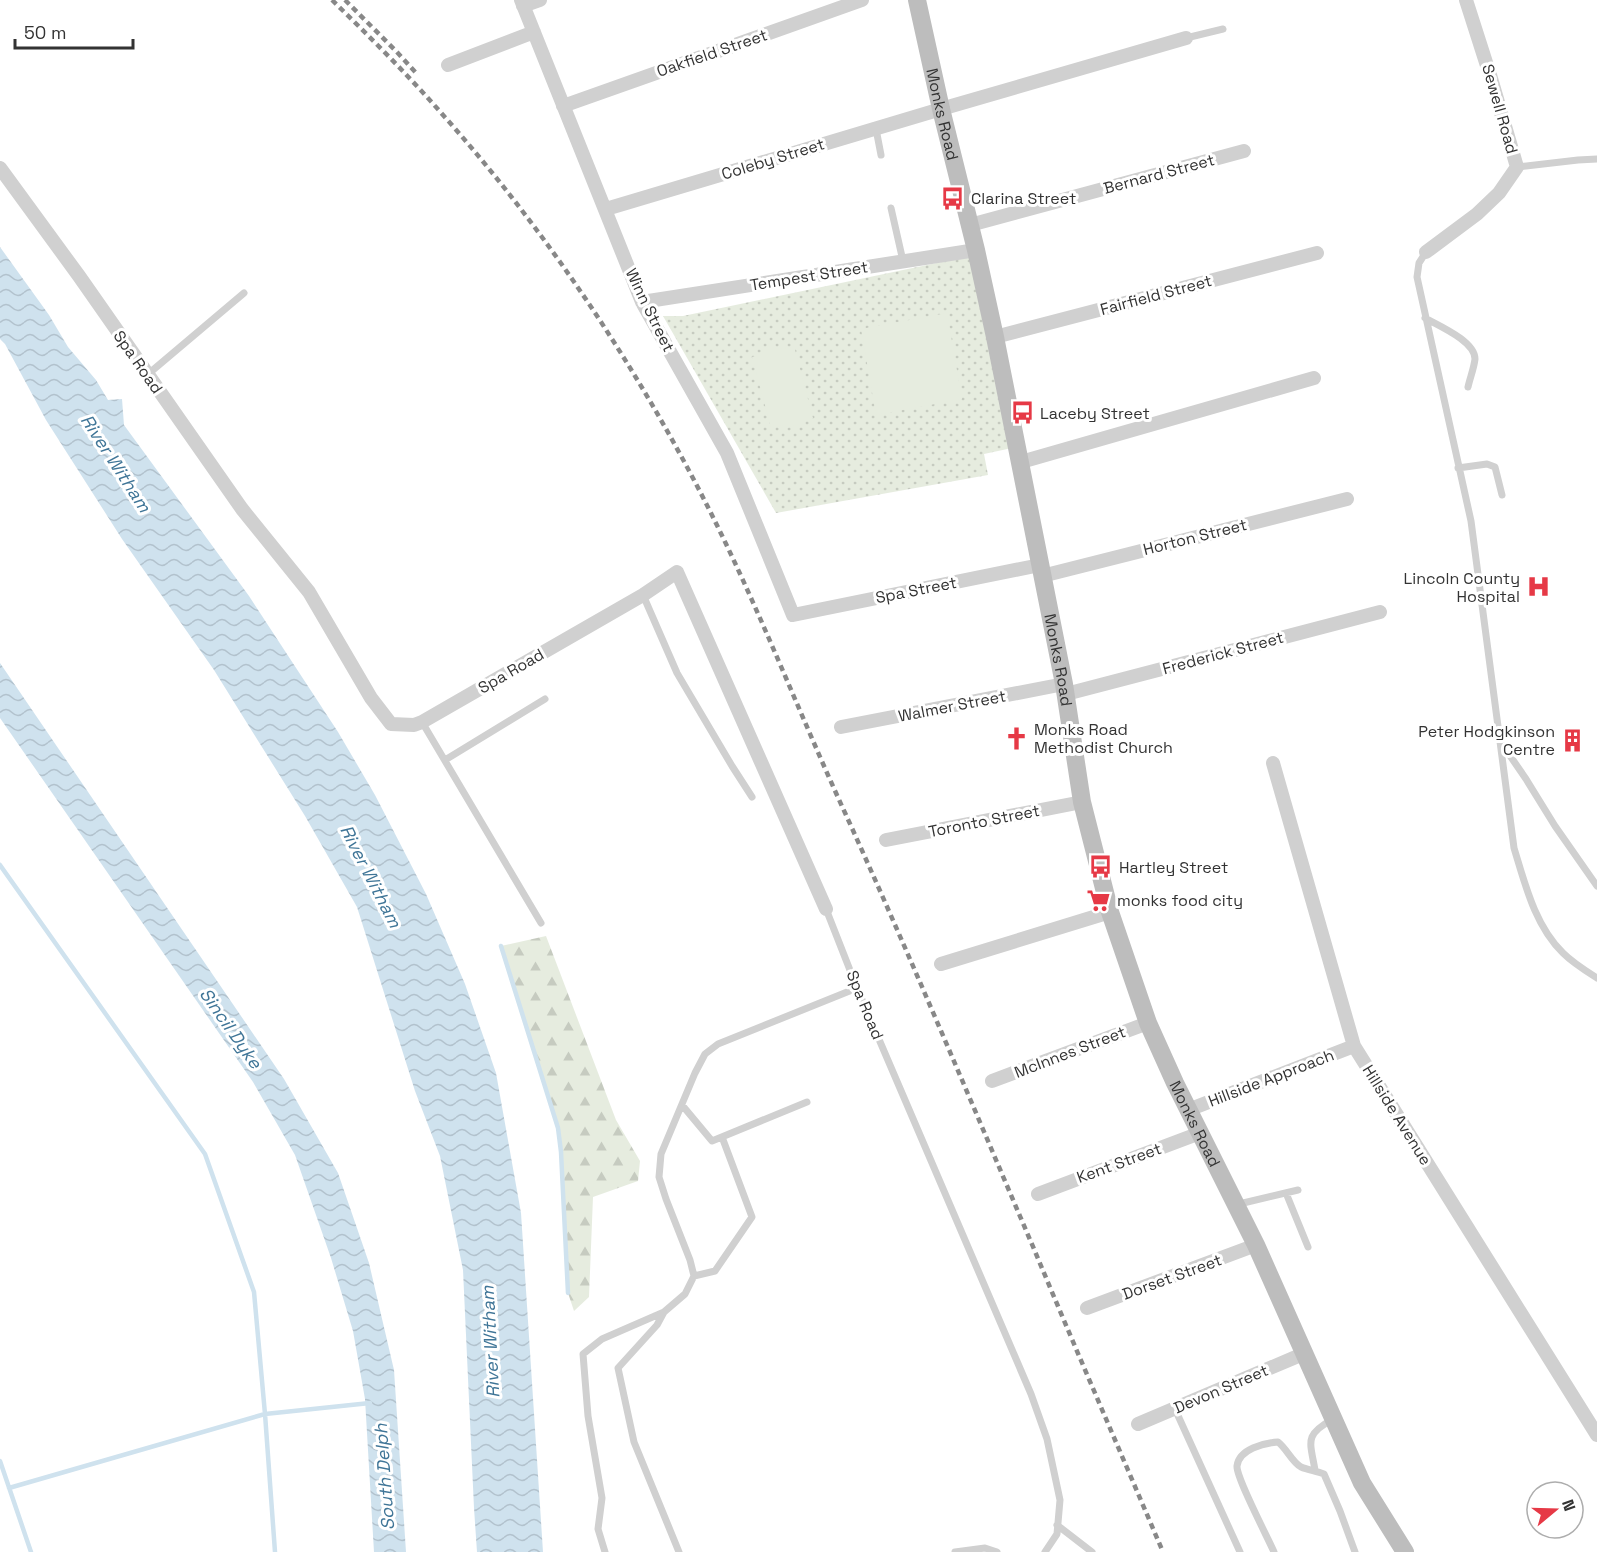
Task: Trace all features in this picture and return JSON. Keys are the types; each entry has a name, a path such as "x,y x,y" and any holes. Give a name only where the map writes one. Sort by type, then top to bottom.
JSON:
{"main road":[{"name":"Monks Road","path":"917,0 995,337 1065,689 1082,802 1110,912 1148,1023 1188,1110 1257,1245 1303,1354 1362,1483 1405,1552"}],"street":[{"path":"522,3 540,0"},
{"name":"Oakfield Street","path":"562,106 862,0"},
{"name":"Sewell Road","path":"1426,252 1477,214 1499,193 1516,167 1466,0"},
{"name":"Winn Street","path":"522,3 642,302 727,453 793,615"},
{"path":"448,65 534,32"},
{"path":"941,109 1186,38"},
{"name":"Coleby Street","path":"606,209 941,109"},
{"name":"Bernard Street","path":"970,225 1244,151"},
{"name":"Spa Road","path":"0,168 79,276 242,509 309,592 370,698 391,724 414,725 422,722 643,595 677,572 826,909"},
{"name":"Tempest Street","path":"642,302 976,249"},
{"name":"Fairfield Street","path":"995,337 1317,253"},
{"path":"1021,462 1314,378"},
{"name":"Horton Street","path":"1041,570 1347,499"},
{"name":"Spa Street","path":"793,615 1041,570"},
{"name":"Frederick Street","path":"1065,689 1380,612"},
{"name":"Walmer Street","path":"841,727 1065,689"},
{"name":"Hillside Avenue","path":"1273,763 1354,1046 1597,1435"},
{"name":"Toronto Street","path":"886,840 1082,802"},
{"path":"941,964 1110,912"},
{"name":"McInnes Street","path":"992,1081 1148,1023"},
{"name":"Hillside Approach","path":"1188,1110 1354,1046"},
{"name":"Kent Street","path":"1038,1194 1200,1133"},
{"name":"Dorset Street","path":"1087,1308 1257,1245"},
{"name":"Devon Street","path":"1138,1424 1303,1354"}],"lane":[{"path":"1186,38 1223,29"},
{"path":"876,129 881,155"},
{"path":"1516,167 1597,159"},
{"path":"891,208 903,261"},
{"path":"1426,252 1419,263 1417,277 1471,521 1514,848 1529,897 1546,932 1563,953 1597,978"},
{"path":"147,375 244,293"},
{"path":"1425,318 1462,339 1473,350 1475,358 1468,387"},
{"path":"1458,468 1486,464 1494,467 1502,495"},
{"path":"643,595 676,673 752,797"},
{"path":"445,760 545,699"},
{"path":"422,722 541,923"},
{"path":"1500,742 1597,886"},
{"name":"Spa Road","path":"826,909 1047,1439 1060,1500 1057,1525"},
{"path":"605,1552 598,1529 602,1498 588,1416 583,1354 602,1339 664,1312 685,1294 694,1276 659,1177 661,1154 695,1073 705,1054 718,1044 857,988"},
{"path":"682,1105 712,1141 807,1102"},
{"path":"694,1276 715,1271 752,1217 722,1137"},
{"path":"1236,1205 1298,1190"},
{"path":"1286,1193 1308,1247"},
{"path":"664,1312 657,1325 618,1368 634,1442 679,1552"},
{"path":"1175,1409 1240,1552"},
{"path":"1315,1470 1311,1439 1313,1432 1333,1419"},
{"path":"1274,1552 1236,1468 1247,1452 1265,1443 1278,1442 1286,1449 1294,1462 1303,1468 1324,1474 1355,1552"},
{"path":"1045,1552 1056,1534 1057,1525"},
{"path":"1057,1525 1092,1552"},
{"path":"955,1552 985,1548 997,1552"}],"green space":[{"path":"970,256 1012,448 984,454 988,475 776,513 663,316 683,316"},
{"path":"947,313 962,399 876,415 861,329"},
{"path":"794,346 813,418 797,422 797,425 786,428 785,425 771,428 752,357 776,347 777,350"},
{"path":"546,936 616,1120 640,1161 638,1181 593,1197 589,1297 574,1311 568,1293 558,1128 501,946"}],"water":[{"name":"River Witham","path":"0,247 49,315 68,347 96,380 108,400 122,399 124,425 249,596 338,732 375,795 426,894 465,984 496,1073 521,1213 543,1552 477,1552 463,1270 440,1156 415,1091 357,907 305,816 214,670 122,539 46,420 5,344 0,339"},
{"path":"0,663 284,1079 338,1173 369,1263 394,1370 406,1552 374,1552 365,1399 353,1331 331,1258 295,1155 253,1082 0,718"}],"waterway":[{"path":"0,865 205,1154 254,1292 275,1552"},
{"path":"501,946 558,1128 568,1293"},
{"path":"9,1488 265,1414 370,1403"},
{"path":"0,1461 31,1552"}],"railway":[{"path":"332,0 389,56 443,115 548,245 611,338 695,482 754,606 894,923 1163,1552"},
{"path":"345,0 418,75"}],"place":[{"name":"Clarina Street","path":"953,198"},
{"name":"Laceby Street","path":"1022,413"},
{"name":"Lincoln County Hospital","path":"1538,587"},
{"name":"Monks Road Methodist Church","path":"1016,738"},
{"name":"Peter Hodgkinson Centre","path":"1573,740"},
{"name":"Hartley Street","path":"1101,867"},
{"name":"monks food city","path":"1099,900"}],"water label":[{"name":"Sincil Dyke","path":"231,1028"},
{"name":"South Delph","path":"384,1477"}]}
